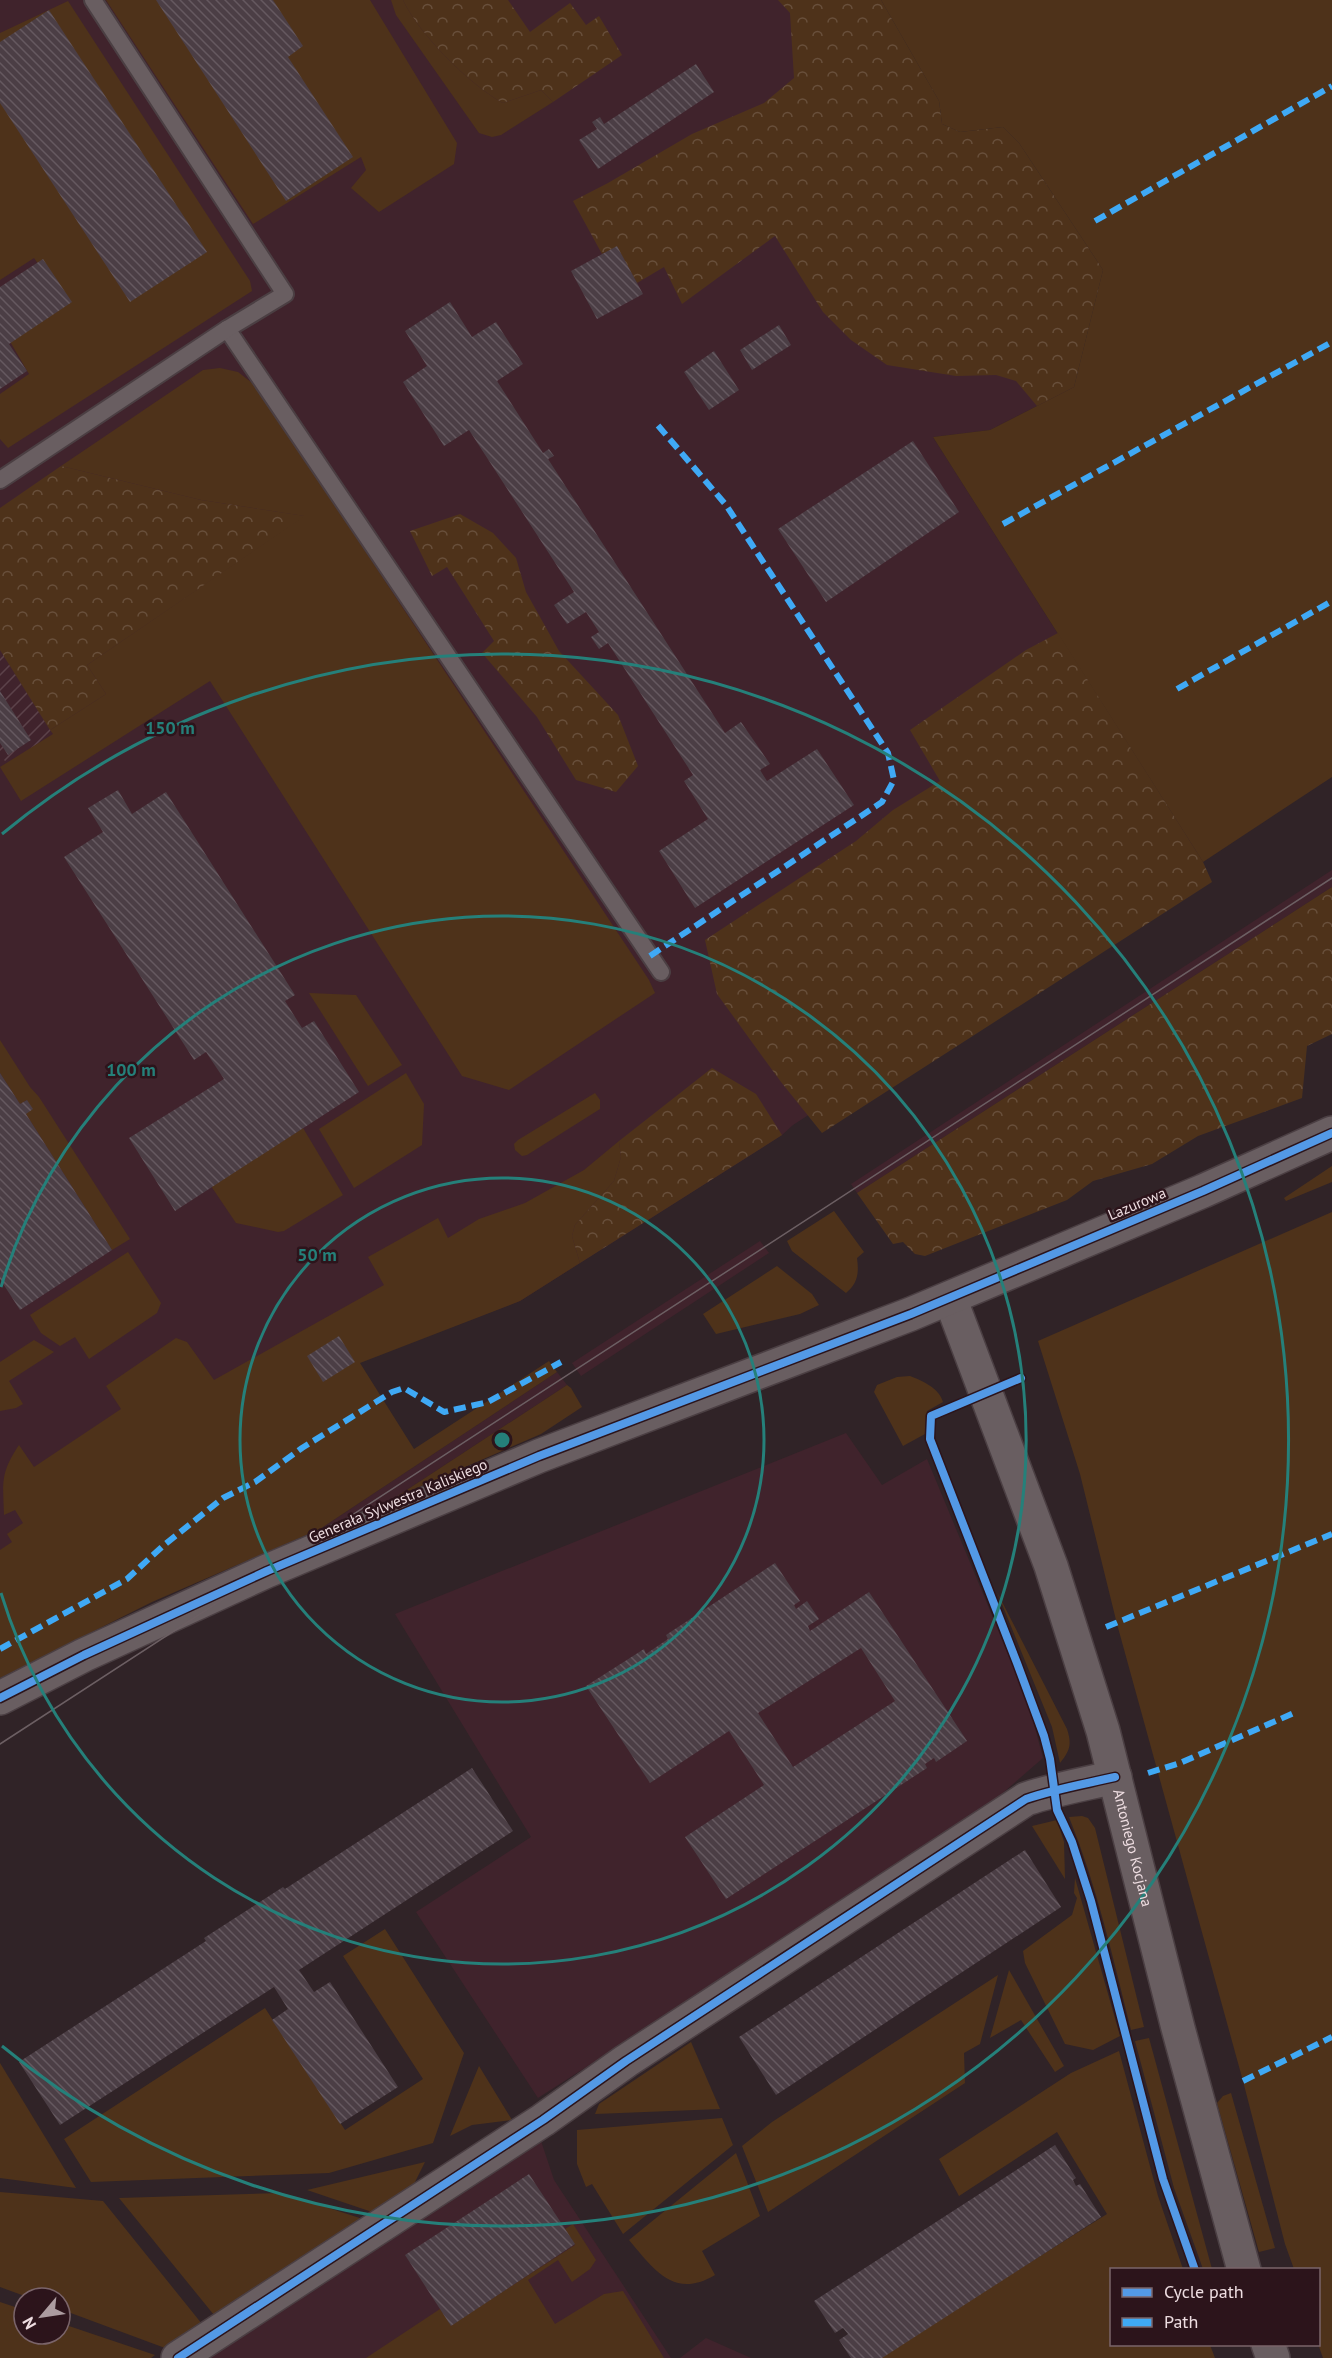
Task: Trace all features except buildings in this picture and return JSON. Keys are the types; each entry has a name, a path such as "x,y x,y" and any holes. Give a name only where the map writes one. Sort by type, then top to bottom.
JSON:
{"street":[{"name":"Lazurowa","path":"951,1298 1203,1191 1332,1133"},
{"name":"Generała Sylwestra Kaliskiego","path":"0,1698 84,1655 278,1566 539,1456 845,1341 951,1298"},
{"name":"Antoniego Kocjana","path":"951,1298 1051,1566 1103,1731 1178,2028 1243,2268"},
{"path":"178,2358 543,2120 626,2061 1026,1798 1054,1789 1069,1788 1115,1777"}],"lane":[{"path":"0,480 227,329 285,294 93,0"},
{"path":"227,329 661,972"}],"shaded area":[{"path":"0,0 881,0 1074,387 990,430 933,437 1203,862 793,1125 782,1135 520,1301 360,1362 0,1594"},
{"path":"0,650 53,734 7,764 0,754"},
{"path":"1332,870 1332,887 857,1193 851,1184"},
{"path":"760,1241 769,1253 581,1376 572,1363"},
{"path":"557,1372 567,1385 396,1497 320,1529"},
{"path":"846,1433 882,1485 927,1459 1028,1702 1043,1758 990,1804 538,2098 416,1912 531,1837 395,1614"},
{"path":"541,2141 554,2180 671,2358 187,2358"},
{"path":"706,2338 751,2358 680,2358"}],"green space":[{"path":"106,0 370,0 457,143 454,164 379,212 351,188 366,170 361,157 253,224"},
{"path":"391,0 403,0 433,43 461,71 490,95 503,103 541,90 553,102 501,135 492,137 479,133 396,15"},
{"path":"403,0 508,0 530,32 570,3 586,25 599,16 622,55 553,102 541,90 503,103 476,84 447,58 421,28"},
{"path":"778,0 881,0 939,101 942,124 960,132 1003,127 1019,143 1103,270 1074,387 1037,406 1016,381 996,375 956,376 887,365 851,340 823,312 775,236 682,304 664,267 637,283 617,247 602,254 573,201 692,134 764,103 794,78 790,13"},
{"path":"881,0 1332,0 1332,777 1203,862 933,437 990,430 1074,387 1103,270 1019,143 1003,127 960,132 942,124 939,101"},
{"path":"68,1 250,281 252,291 8,448 0,439 0,394 29,374 8,338 63,300 34,258 0,280 0,33"},
{"path":"220,368 238,372 256,386 649,980 655,993 509,1090 462,1076 210,681 21,801 0,767 53,734 50,730 106,694 87,665 304,516 201,500 61,466 203,370"},
{"path":"61,466 201,500 305,516 87,665 106,694 50,730 0,650 0,508"},
{"path":"460,514 493,533 516,558 526,592 559,651 618,715 638,766 616,792 576,780 537,717 482,653 494,641 447,567 432,576 410,531"},
{"path":"1058,633 1203,862 1212,882 822,1133 781,1082 717,994 705,940 856,841 893,810 940,781 910,730 1026,650"},
{"path":"1332,887 1332,1034 1307,1046 1302,1098 1198,1136 1152,1164 1093,1181 1067,1200 925,1256 915,1254 903,1242 893,1244 857,1193"},
{"path":"309,993 356,995 402,1065 368,1086"},
{"path":"0,1040 130,1239 112,1250 26,1114 27,1100 20,1104 0,1073"},
{"path":"712,1068 756,1094 782,1135 580,1263 572,1236 575,1225 614,1181 621,1157 619,1141"},
{"path":"406,1073 424,1104 422,1145 354,1188 319,1129"},
{"path":"595,1093 600,1100 600,1109 527,1155 522,1156 515,1150 514,1144 518,1140"},
{"path":"303,1128 343,1195 284,1231 278,1232 236,1223 211,1186"},
{"path":"619,1141 621,1157 614,1181 575,1225 572,1236 580,1263 520,1301 360,1363 414,1449 549,1361 557,1372 320,1529 152,1602 0,1678 0,1550 12,1542 7,1534 23,1523 15,1510 4,1515 3,1486 8,1463 19,1445 34,1467 121,1409 106,1386 176,1338 187,1342 214,1380 384,1285 368,1257 438,1218 448,1238 479,1219 525,1203 584,1170"},
{"path":"1332,1166 1332,1182 1286,1201 1284,1198"},
{"path":"834,1211 864,1252 857,1258 857,1277 846,1293 792,1251 787,1241"},
{"path":"1332,1212 1332,2358 1323,2358 1319,2346 1320,2268 1294,2268 1285,2244 1243,2081 1117,1624 1080,1474 1038,1341"},
{"path":"128,1252 161,1303 157,1313 89,1359 75,1337 60,1346 41,1333 30,1315"},
{"path":"777,1266 812,1294 819,1305 800,1314 716,1334 703,1314"},
{"path":"34,1340 54,1352 9,1381 23,1404 0,1411 0,1362"},
{"path":"910,1376 934,1389 943,1402 927,1411 925,1434 903,1446 874,1392 877,1385 897,1377"},
{"path":"567,1385 582,1407 541,1434 396,1497"},
{"path":"997,1592 1067,1729 1069,1747 1060,1763 1052,1727"},
{"path":"1069,1817 1088,1818 1095,1828 1144,2027 1131,2030 1096,1896"},
{"path":"1057,1820 1064,1842 1065,1879 1032,1826"},
{"path":"1075,1878 1120,2036 1093,2050 1065,2044 1025,1963 1023,1951 1072,1915 1077,1898 1074,1893"},
{"path":"385,1929 464,2053 433,2143 329,2173 91,2182 64,2139 265,2008 345,2130 423,2079 343,1956"},
{"path":"1009,1970 1064,2066 1055,2072 1021,2020 990,2038"},
{"path":"998,1975 980,2044 964,2053 965,2083 768,2212 742,2146 772,2122"},
{"path":"1149,2038 1212,2268 1203,2268 1174,2188 1135,2041"},
{"path":"691,2042 720,2109 595,2114 599,2104"},
{"path":"1119,2051 1158,2196 1183,2268 1110,2268 1110,2346 1210,2346 1215,2358 878,2358 1107,2214 1057,2132 959,2196 939,2159 1071,2073"},
{"path":"0,2063 76,2188 0,2178"},
{"path":"479,2066 512,2120 472,2125 450,2136"},
{"path":"1231,2093 1275,2248 1259,2252 1217,2103 1223,2096"},
{"path":"722,2118 733,2145 623,2234 592,2184 586,2187 577,2164 577,2130"},
{"path":"736,2153 760,2216 702,2251 715,2275 700,2282 687,2284 665,2277 629,2240"},
{"path":"425,2162 411,2190 375,2213 307,2190"},
{"path":"0,2192 103,2201 202,2324 165,2348 72,2313 72,2286 12,2286 12,2291 0,2287"},
{"path":"282,2193 366,2220 214,2315 119,2198"},
{"path":"573,2224 596,2260 590,2269 572,2282 558,2260 528,2280 555,2324 604,2294 623,2291 664,2358 366,2358 440,2309 451,2325 575,2245 565,2229"},
{"path":"0,2302 12,2306 12,2346 72,2346 72,2327 155,2355 151,2358 0,2358"}],"tram line":[{"path":"0,1744 1332,878"}],"marked path":[{"path":"1095,221 1332,86"},
{"path":"1003,524 1332,342"},
{"path":"650,956 882,802 894,780 888,753 726,505 655,422"},
{"path":"1177,689 1332,601"},
{"path":"0,1649 127,1579 164,1545 223,1498 255,1482 302,1448 392,1392 404,1388 444,1412 488,1402 561,1362"},
{"path":"1106,1627 1332,1534"},
{"path":"1148,1773 1180,1763 1294,1713"},
{"path":"1243,2081 1332,2037"}],"cycle path":[{"path":"0,1698 84,1655 267,1571 539,1456 911,1314 1203,1191 1332,1133"},
{"path":"1021,1378 931,1416 930,1439 1044,1736 1050,1759 1057,1810 1072,1842 1091,1901 1163,2179 1194,2268"},
{"path":"178,2358 543,2120 626,2061 1026,1799 1115,1777"}]}
